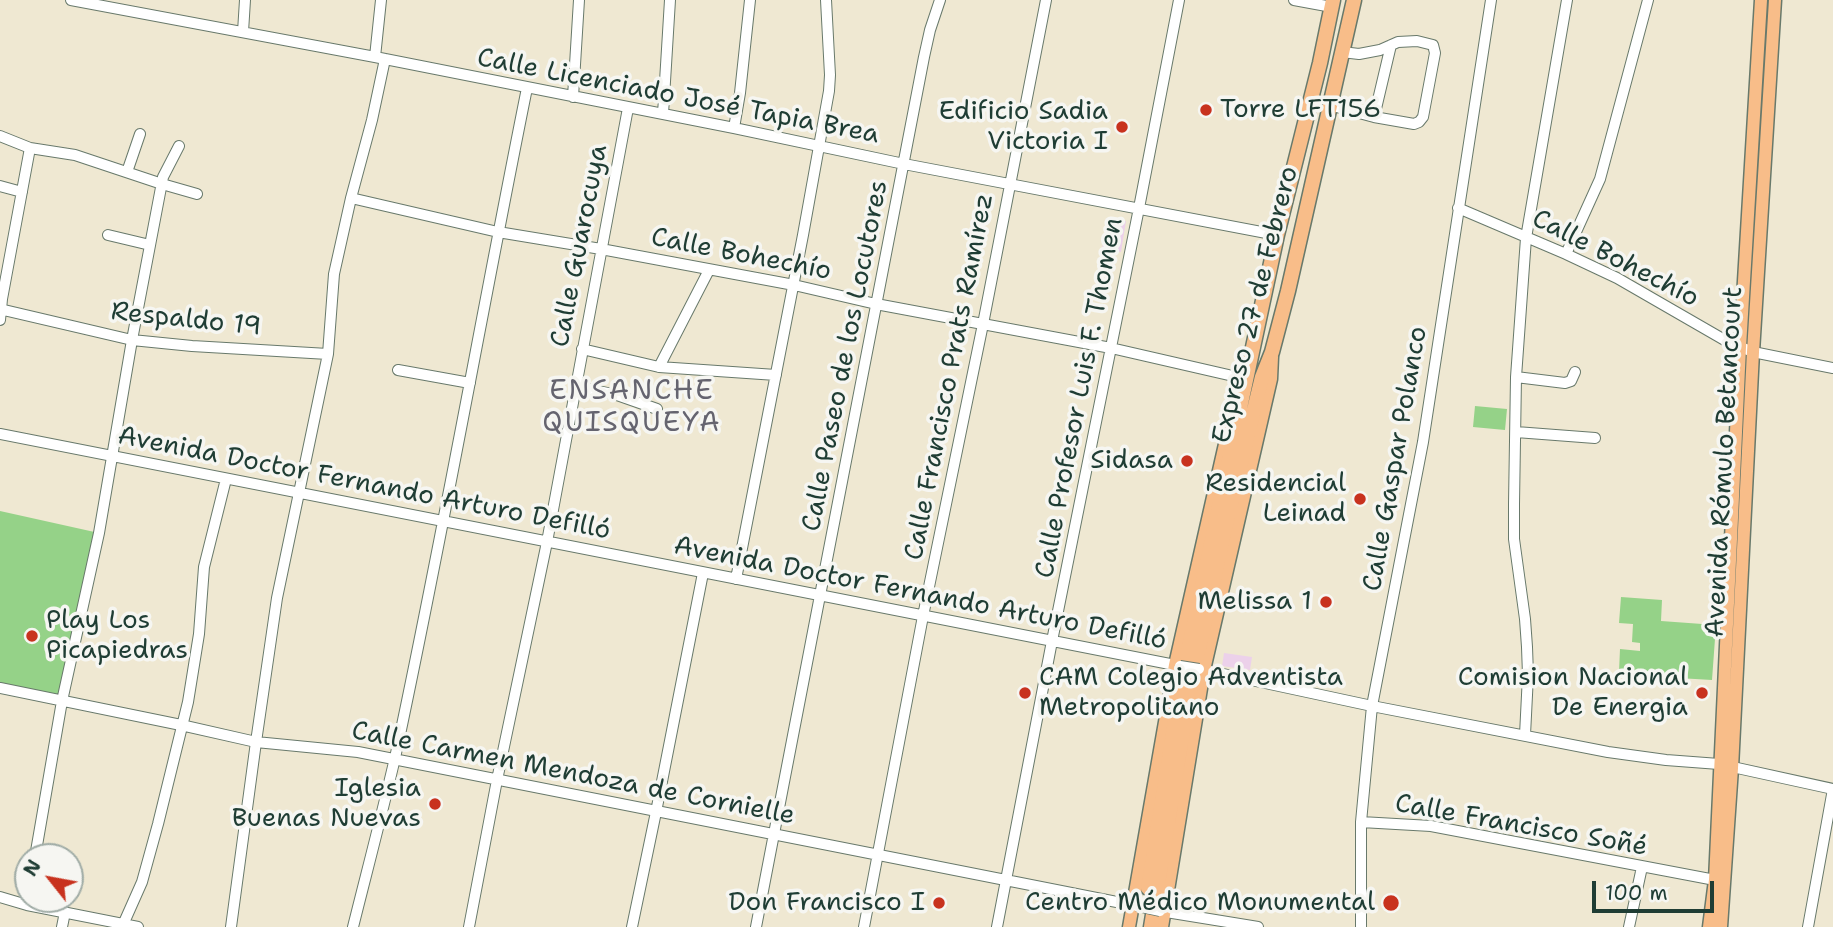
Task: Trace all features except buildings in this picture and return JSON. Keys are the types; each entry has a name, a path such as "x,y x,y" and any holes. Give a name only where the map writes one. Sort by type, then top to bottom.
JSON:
{"highway":[{"name":"Expreso 27 de Febrero","path":"1200,619 1262,377 1272,352 1354,0"},
{"name":"Expreso 27 de Febrero","path":"1200,619 1245,382 1277,235 1333,4"},
{"path":"1142,927 1177,704 1200,619"},
{"path":"1151,927 1200,619"}],"main road":[{"name":"Avenida Rómulo Betancourt","path":"1721,927 1740,347 1761,0"},
{"name":"Avenida Rómulo Betancourt","path":"1709,927 1726,766 1775,0"},
{"path":"1162,927 1162,911 1202,670 1271,379 1272,352"},
{"path":"1129,927 1178,665 1236,397 1245,382"}],"street":[{"name":"Calle Licenciado José Tapia Brea","path":"71,0 380,58 904,164 1277,235"},
{"path":"243,32 245,0"},
{"path":"231,927 278,598 328,354 334,274 351,198 366,148 380,58 381,0"},
{"path":"573,97 579,0"},
{"path":"663,114 670,0"},
{"path":"734,128 750,0"},
{"path":"736,579 794,285 830,83 826,0"},
{"name":"Calle Paseo de los Locutores","path":"756,927 930,30 940,0"},
{"name":"Calle Francisco Prats Ramírez","path":"864,927 1046,0"},
{"name":"Calle Profesor Luis F. Thomen","path":"997,927 1179,0"},
{"path":"1294,0 1333,4"},
{"name":"Calle Gaspar Polanco","path":"1361,927 1361,822 1372,706 1423,442 1491,0"},
{"path":"1525,735 1527,647 1514,539 1516,377 1526,238 1567,0"},
{"path":"1566,254 1600,179 1648,0"},
{"path":"1329,105 1414,124 1423,117 1435,53 1433,45 1417,41 1398,42 1381,50 1359,54 1342,52"},
{"path":"1374,117 1391,45"},
{"path":"353,927 394,759 527,88"},
{"name":"Calle Guarocuya","path":"469,927 547,542 628,108"},
{"path":"127,172 140,134"},
{"path":"0,136 30,148 75,155 197,194"},
{"path":"37,843 62,701 91,572 163,177 179,146"},
{"path":"0,320 30,148"},
{"path":"0,186 22,192"},
{"name":"Calle Bohechío","path":"351,198 498,232 794,285 876,304 1111,348 1245,382"},
{"name":"Calle Bohechío","path":"1458,208 1617,278 1728,342 1753,352 1833,368"},
{"path":"108,235 150,245"},
{"path":"659,367 709,270"},
{"name":"Respaldo 19","path":"0,309 132,340 328,354"},
{"path":"582,349 659,367 776,375"},
{"path":"398,370 470,383"},
{"path":"1516,377 1565,383 1571,381 1575,372"},
{"path":"575,386 617,395 657,408"},
{"path":"1516,432 1595,438"},
{"name":"Avenida Doctor Fernando Arturo Defilló","path":"0,434 1608,752 1726,766 1833,789"},
{"path":"122,925 142,882 188,702 199,634 205,556 226,479"},
{"path":"632,927 703,573"},
{"name":"Calle Carmen Mendoza de Cornielle","path":"0,688 181,724 256,742 358,752 1162,911"},
{"path":"1808,927 1833,789"},
{"name":"Calle Francisco Soñé","path":"1361,822 1431,826 1715,880"},
{"path":"1629,927 1642,867"},
{"path":"1162,911 1258,927"},
{"path":"69,913 138,927"}],"shaded area":[{"path":"1107,218 1126,221 1121,252 1102,249"},
{"path":"1224,653 1252,657 1250,670 1222,666"}],"green space":[{"path":"1475,406 1507,409 1505,430 1473,427"},
{"path":"0,511 99,533 62,701 0,688"},
{"path":"1621,597 1662,600 1661,621 1716,625 1712,680 1678,678 1677,682 1642,679 1640,673 1619,672 1620,649 1640,651 1640,643 1632,642 1633,624 1619,623"}],"place":[{"name":"Torre LFT156","path":"1206,110"},
{"name":"Edificio Sadia Victoria I","path":"1122,127"},
{"name":"Sidasa","path":"1187,461"},
{"name":"Residencial Leinad","path":"1360,499"},
{"name":"Melissa 1","path":"1326,602"},
{"name":"Play Los Picapiedras","path":"32,636"},
{"name":"CAM Colegio Adventista Metropolitano","path":"1025,693"},
{"name":"Comision Nacional De Energia","path":"1702,693"},
{"name":"Iglesia Buenas Nuevas","path":"435,804"},
{"name":"Don Francisco I","path":"939,903"},
{"name":"Centro Médico Monumental","path":"1391,903"}],"district":[{"name":"ENSANCHE QUISQUEYA","path":"632,408"}]}
